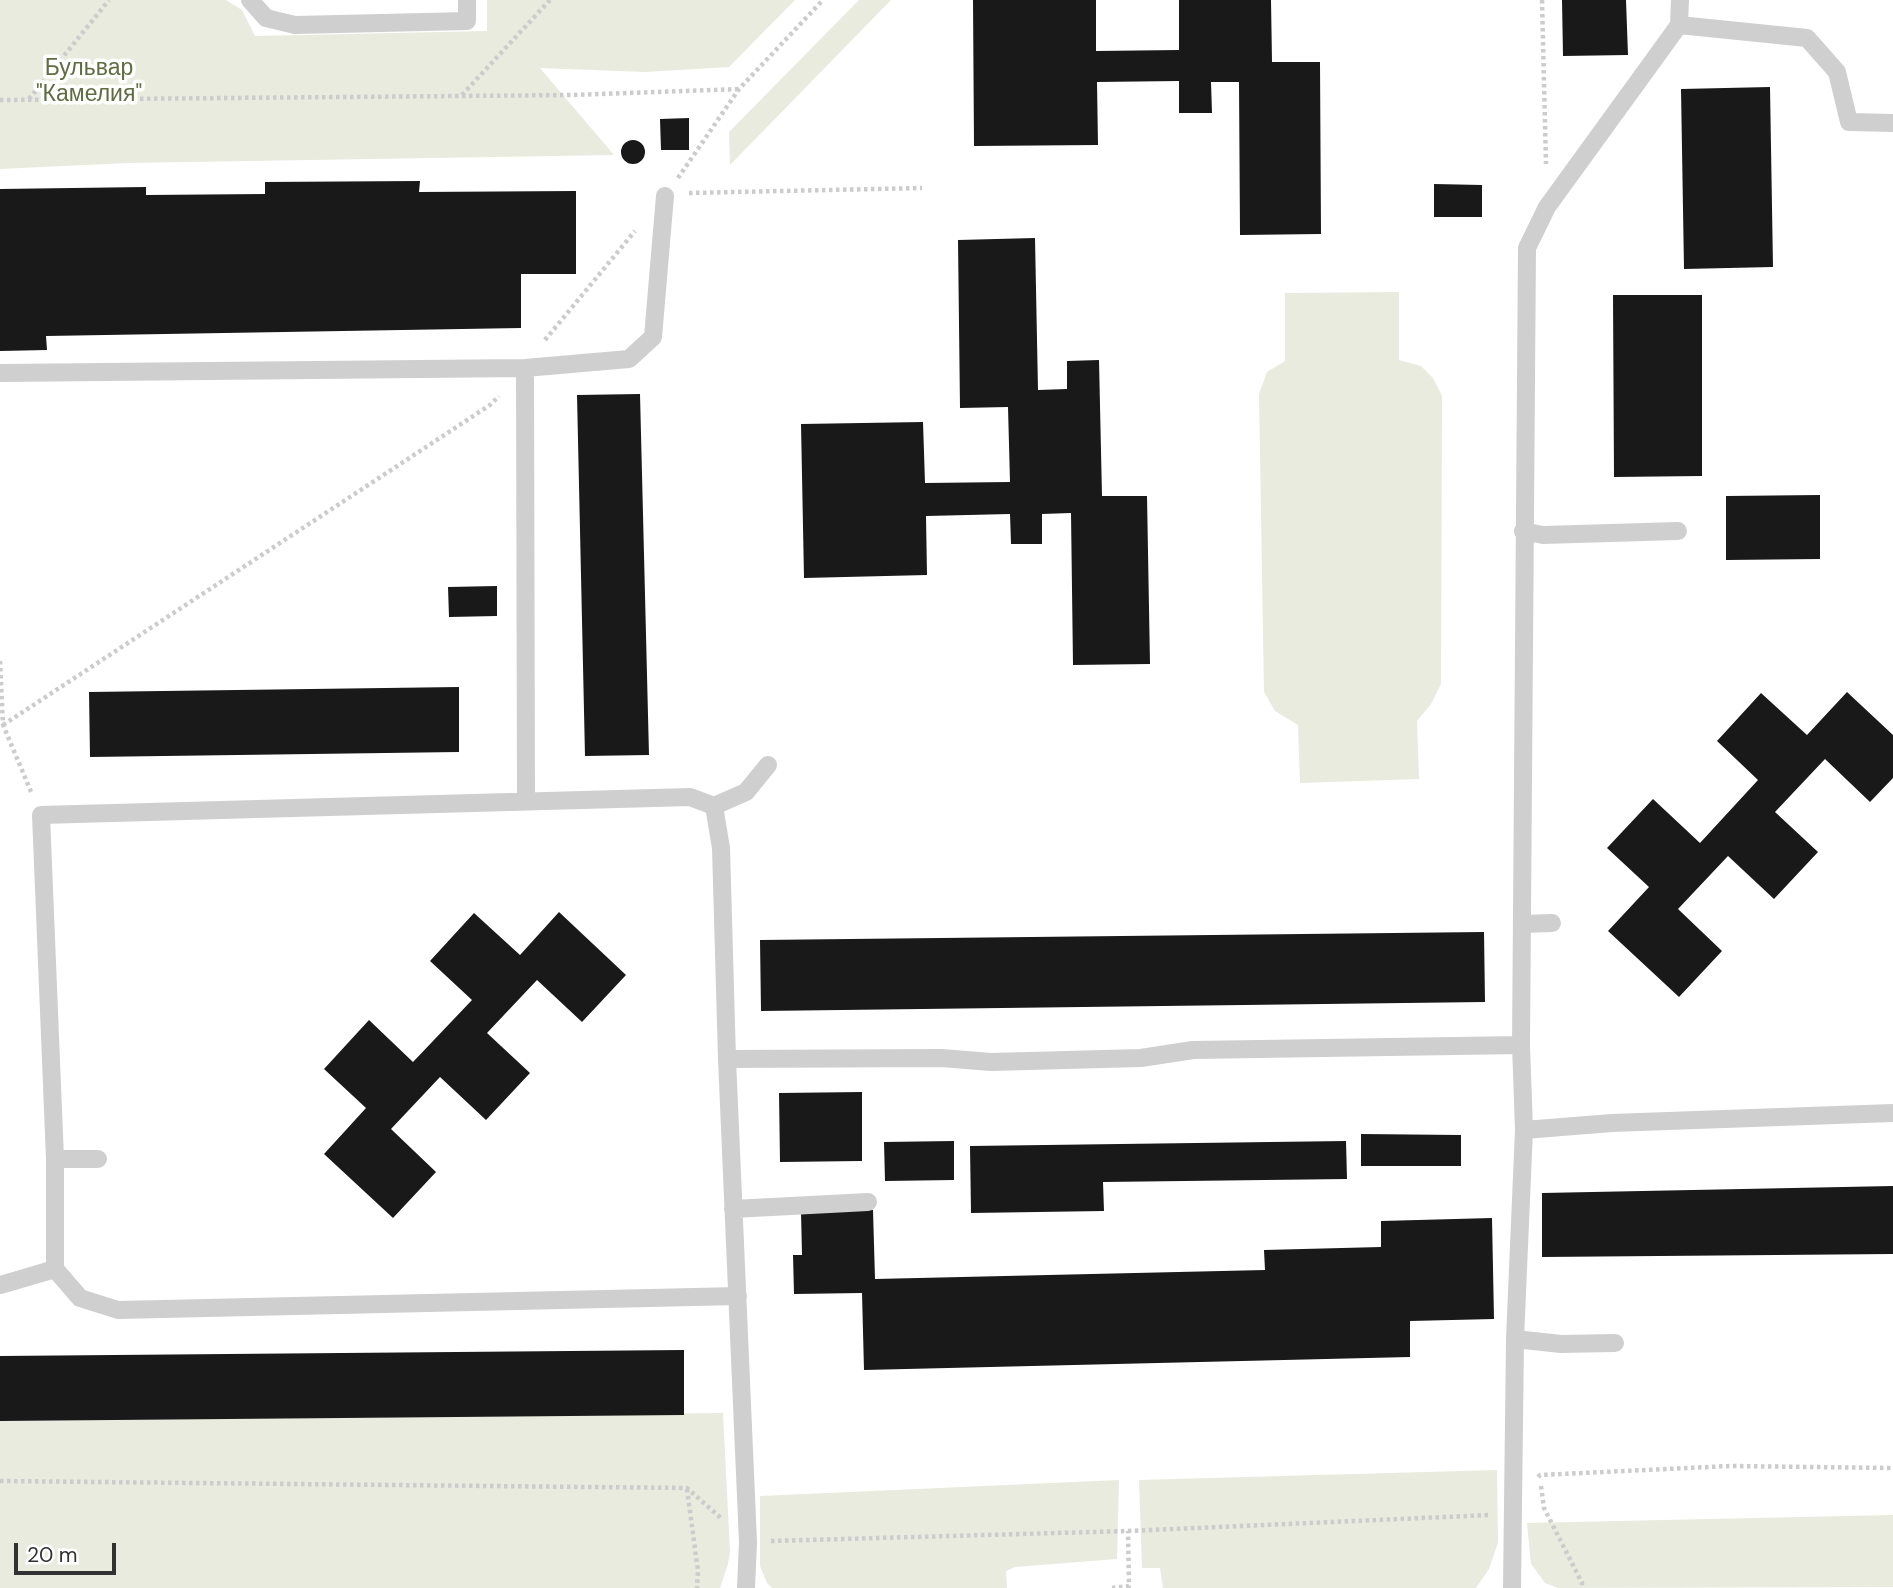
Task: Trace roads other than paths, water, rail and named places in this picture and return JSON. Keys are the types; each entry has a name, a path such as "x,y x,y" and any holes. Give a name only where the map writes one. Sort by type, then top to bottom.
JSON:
{"lane":[{"path":"250,0 266,18 295,25 467,21 467,0"},
{"path":"1512,1588 1515,1339 1524,1130 1521,1045 1527,248 1547,207 1679,25 1680,0"},
{"path":"1679,25 1807,38 1837,72 1849,122 1893,123"},
{"path":"0,373 525,368 629,359 653,337 665,196"},
{"path":"525,368 526,800"},
{"path":"1523,531 1543,535 1678,531"},
{"path":"738,1296 118,1310 80,1298 55,1269 55,1159 41,815 690,797 714,806 746,792 768,765"},
{"path":"714,806 721,848 727,1059 748,1542 746,1588"},
{"path":"1523,924 1552,923"},
{"path":"727,1059 941,1058 991,1062 1141,1058 1193,1050 1521,1045"},
{"path":"1524,1130 1893,1113"},
{"path":"55,1159 98,1159"},
{"path":"733,1209 868,1202"},
{"path":"0,1285 55,1269"},
{"path":"1515,1339 1561,1344 1615,1343"}],"park label":[{"name":"Бульвар \"Камелия\"","path":"89,82"}]}
